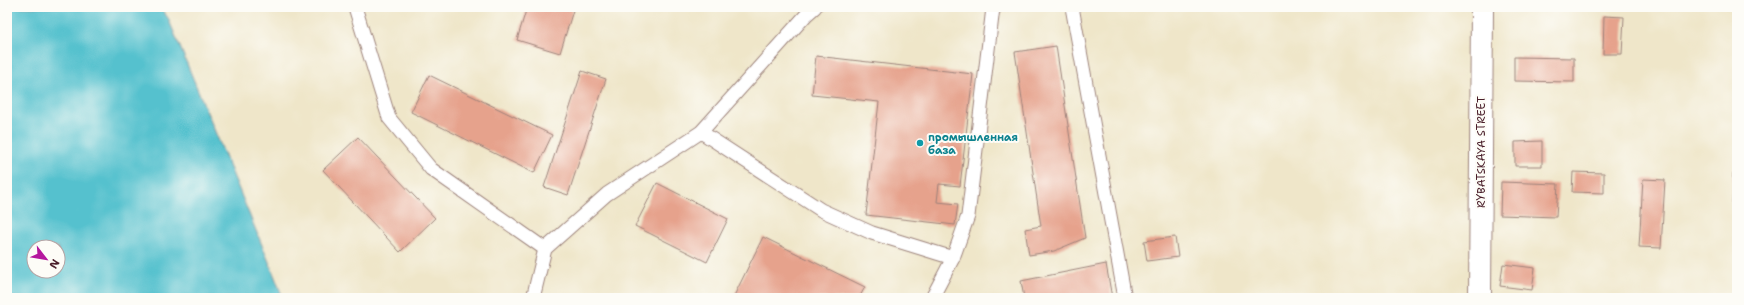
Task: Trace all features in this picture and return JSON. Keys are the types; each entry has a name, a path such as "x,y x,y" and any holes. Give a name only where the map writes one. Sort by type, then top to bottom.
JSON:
{"street":[{"name":"RYBATSKAYA STREET","path":"1480,298 1482,7"}],"lane":[{"path":"355,7 390,118 431,169 546,248"},
{"path":"533,298 546,248 606,194 701,132 807,14 816,7"},
{"path":"932,298 953,258 968,216 991,7"},
{"path":"1072,7 1125,298"},
{"path":"701,132 821,210 872,233 953,258"}],"water":[{"path":"7,7 160,7 168,18 283,298 7,298"}],"building":[{"path":"527,7 574,7 560,53 517,40"},
{"path":"1604,16 1624,17 1622,54 1603,54"},
{"name":"промышленная база","path":"1056,46 1085,238 1054,251 1029,255 1025,229 1041,226 1015,52"},
{"name":"промышленная база","path":"816,56 973,74 960,186 939,184 937,202 958,204 955,225 866,215 879,102 812,95"},
{"path":"1514,57 1574,58 1574,82 1514,81"},
{"path":"582,71 606,79 568,195 544,187"},
{"path":"429,75 552,135 534,173 411,112"},
{"path":"358,137 435,218 400,252 323,170"},
{"path":"1542,141 1542,166 1515,166 1515,142"},
{"path":"1573,172 1604,173 1604,193 1572,192"},
{"path":"1733,173 1737,173 1737,211 1732,211"},
{"path":"1643,179 1665,180 1661,248 1639,247"},
{"path":"1501,182 1558,184 1556,217 1500,215"},
{"path":"657,183 728,219 707,262 635,226"},
{"path":"763,237 865,287 859,298 733,298"},
{"path":"1175,237 1178,257 1147,261 1144,241"},
{"path":"1106,264 1112,298 1024,298 1021,281"},
{"path":"1503,264 1535,268 1532,290 1500,286"}],"place":[{"name":"промышленная база","path":"920,143"}]}
